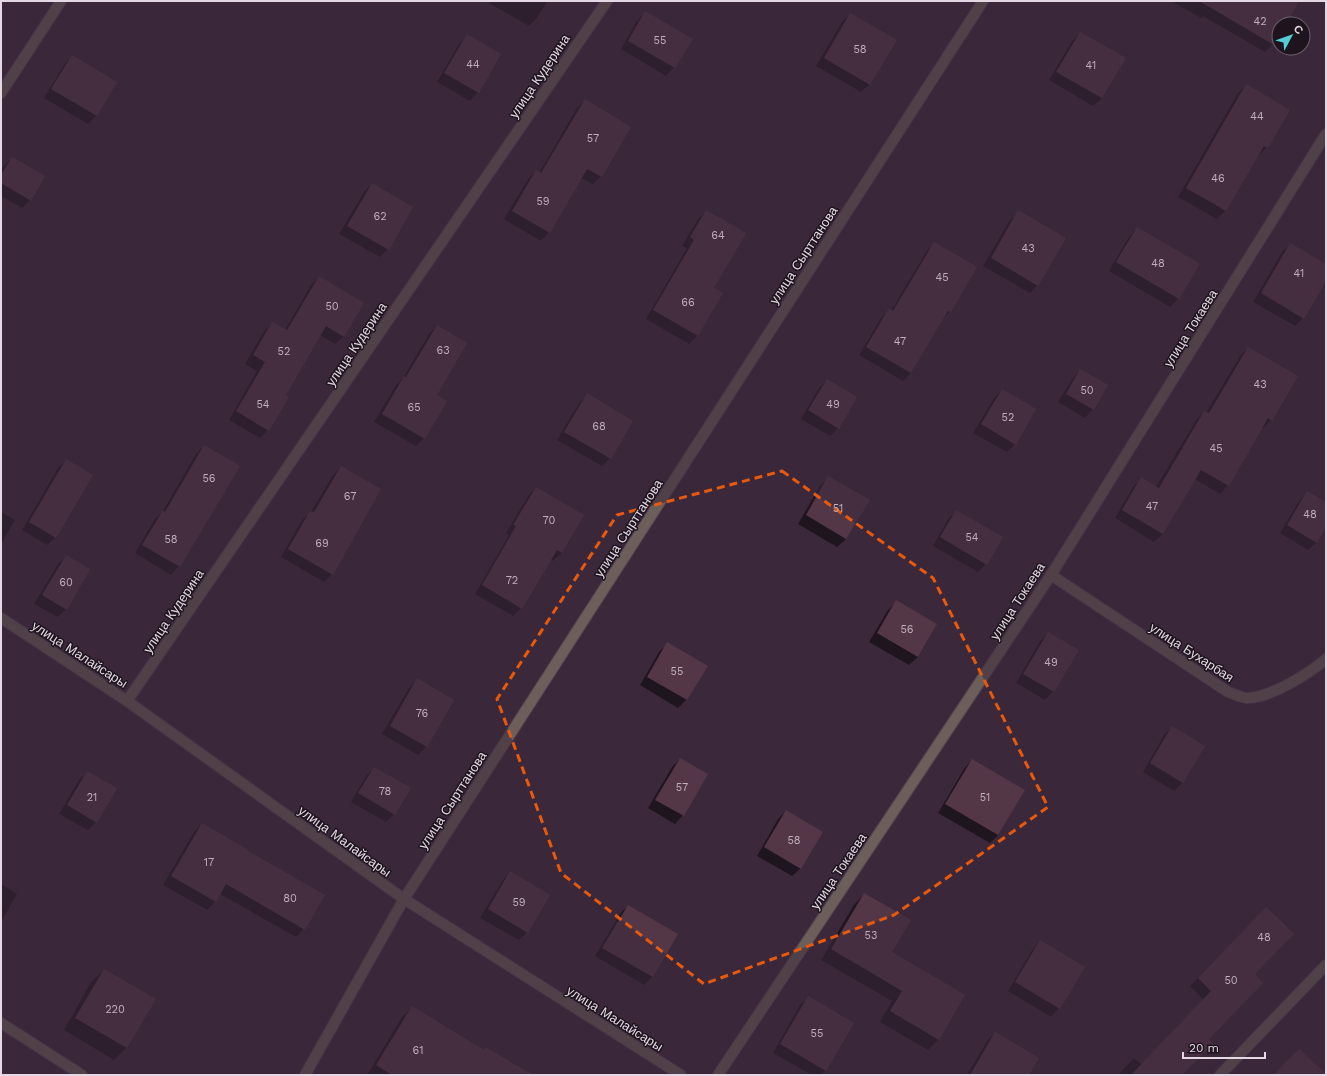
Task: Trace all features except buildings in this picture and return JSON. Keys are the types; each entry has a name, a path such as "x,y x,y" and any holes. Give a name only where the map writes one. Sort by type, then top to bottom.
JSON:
{"street":[{"path":"1,93 62,1"},
{"name":"улица Кудерина","path":"127,700 607,1"},
{"name":"улица Сырттанова","path":"305,1075 404,900 983,1"},
{"name":"улица Токаева","path":"718,1075 1051,574 1326,134"},
{"name":"улица Бухарбая","path":"1051,574 1228,692 1248,698 1272,692 1314,670 1326,660"},
{"name":"улица Малайсары","path":"1,618 127,700 404,900 681,1075"},
{"path":"1220,1075 1326,965"},
{"path":"1,1023 82,1075"}],"highlighted area":[{"path":"782,471 933,578 1048,807 894,915 704,984 561,873 497,699 617,515"}]}
